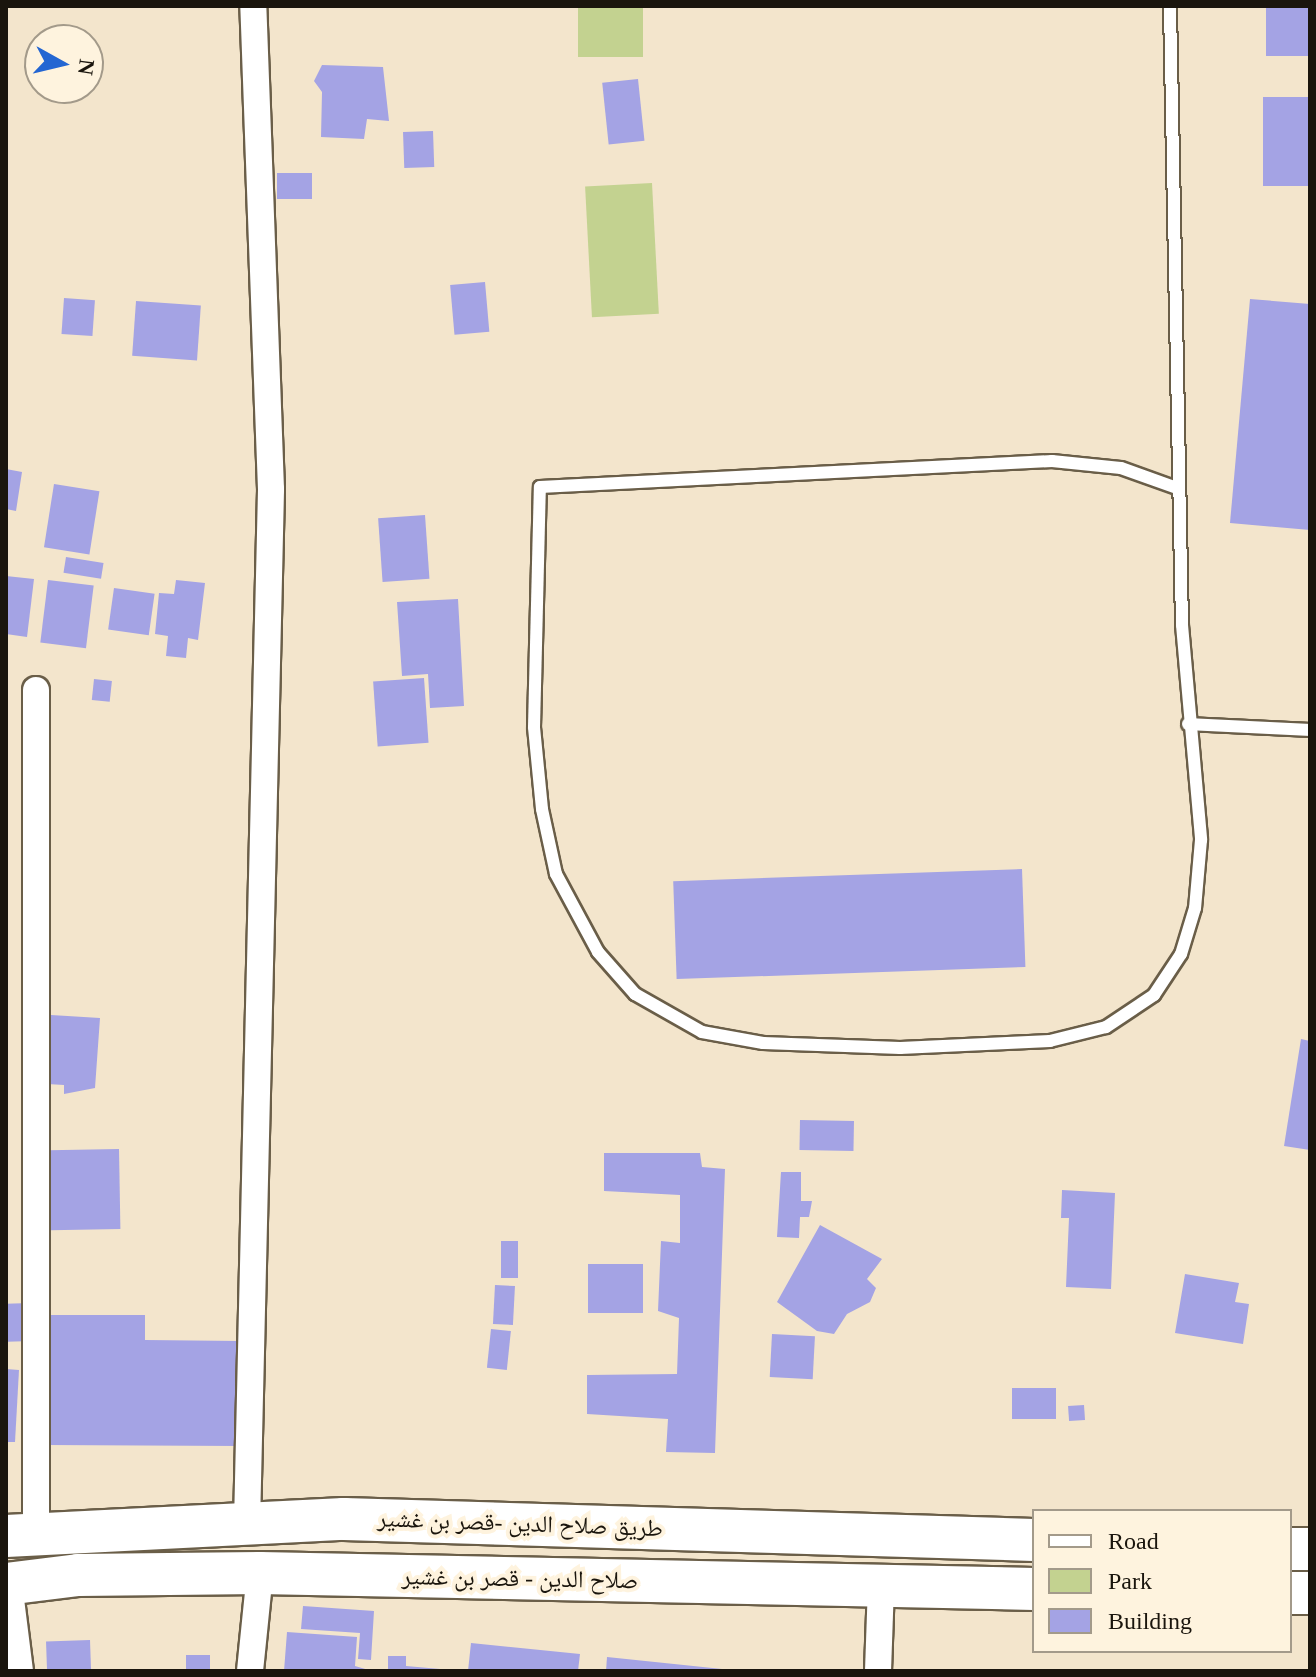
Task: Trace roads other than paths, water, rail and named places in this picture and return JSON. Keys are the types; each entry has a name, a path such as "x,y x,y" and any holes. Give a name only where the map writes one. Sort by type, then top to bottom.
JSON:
{"highway":[{"name":"طريق صلاح الدين -قصر بن غشير","path":"21,1534 344,1519 1032,1540"},
{"name":"صلاح الدين - قصر بن غشير","path":"8,1583 78,1575 260,1573 1032,1589"}],"street":[{"path":"247,1524 271,489 253,6"},
{"path":"21,1534 36,690"},
{"path":"250,1671 260,1573"},
{"path":"8,1583 20,1671"},
{"path":"878,1671 881,1587"}],"lane":[{"path":"1170,6 1177,488 1188,724 1200,763 1195,908 1181,954 1154,995 1106,1027 1050,1041 900,1048 763,1043 702,1032 635,994 598,952 556,874 534,727 540,487 1052,461 1121,468 1177,488"},
{"path":"1188,724 1310,730"}]}
